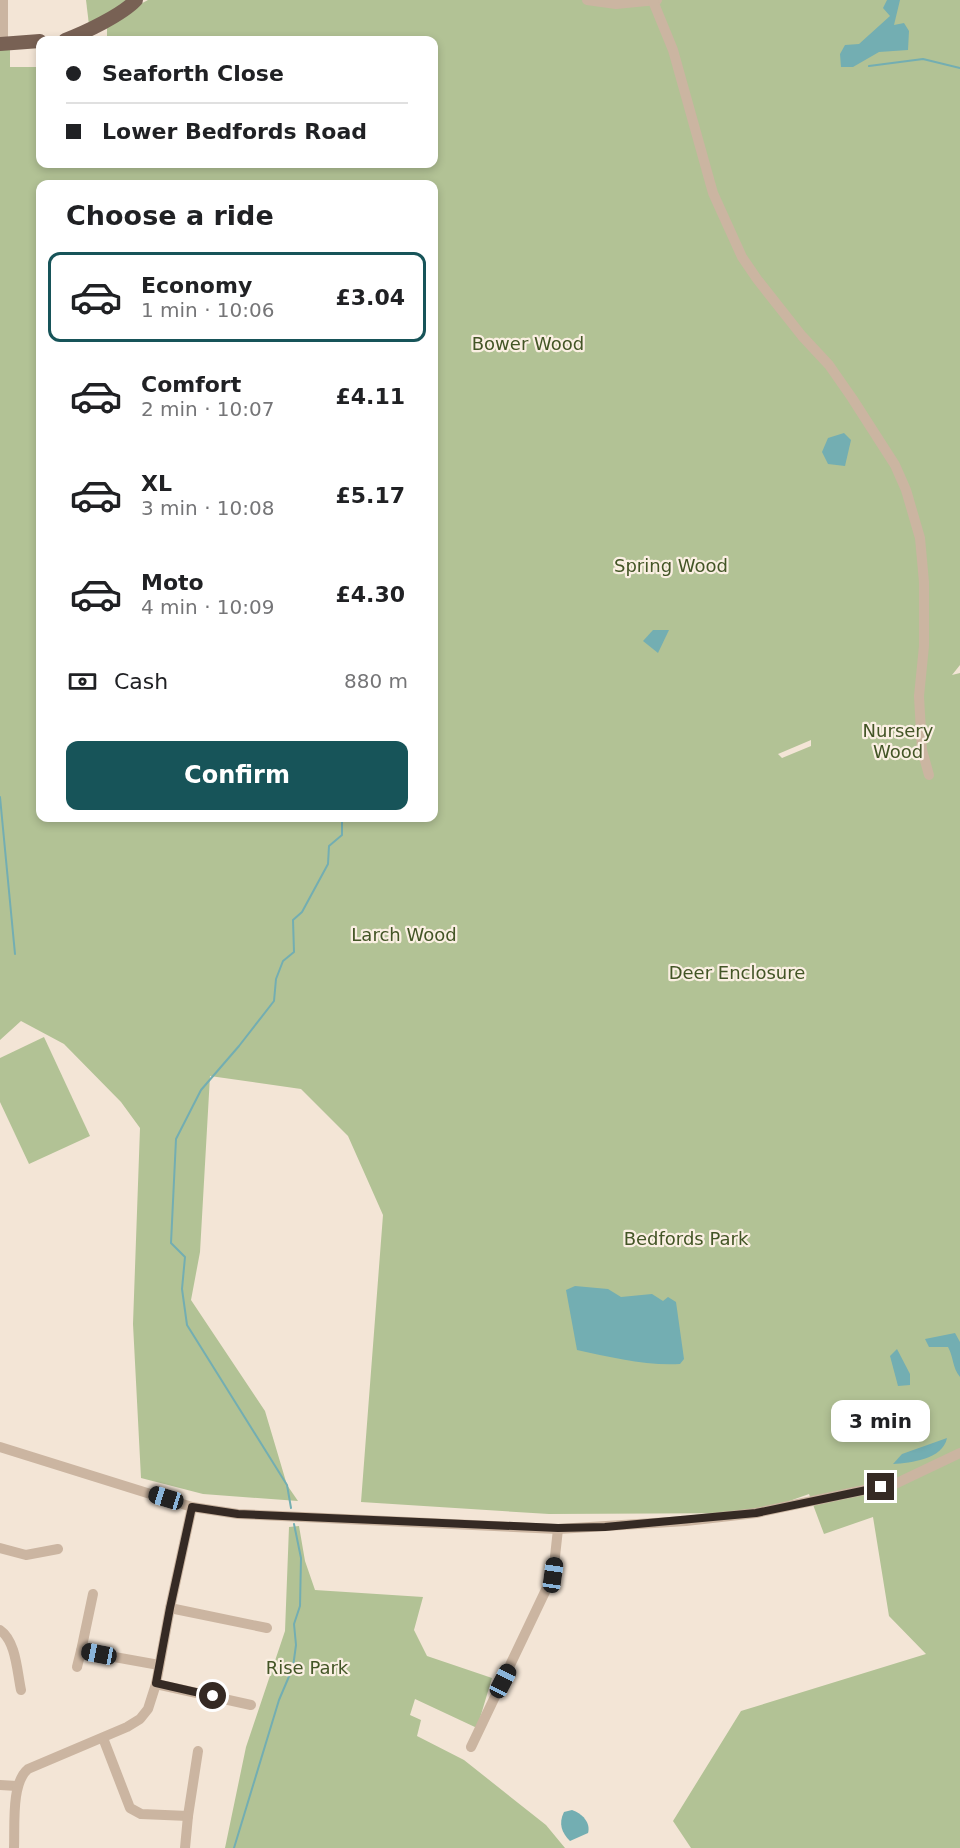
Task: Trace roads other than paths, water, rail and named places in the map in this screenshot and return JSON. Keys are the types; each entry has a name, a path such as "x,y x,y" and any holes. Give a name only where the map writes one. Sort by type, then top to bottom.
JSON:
{"main road":[{"path":"74,36 130,6 136,0"},
{"path":"2,44 36,41"}],"street":[{"path":"2,44 3,0"},
{"path":"587,0 616,4 655,0 673,50 713,192 742,257 802,336 829,365 895,465 906,490 920,538 924,582 924,646 919,696 922,750 928,775"},
{"path":"0,1447 192,1507 238,1514 558,1528 605,1527 756,1513 897,1483 960,1453"},
{"path":"14,1848 17,1786 20,1778 28,1769 127,1728 140,1719 148,1709 156,1683 192,1507"},
{"path":"471,1748 553,1575 558,1528"},
{"path":"0,1548 15,1556 52,1553"},
{"path":"77,1667 93,1594"},
{"path":"170,1608 267,1628"},
{"path":"0,1630 7,1634 10,1642 21,1690"},
{"path":"81,1651 159,1665"},
{"path":"156,1683 251,1705"},
{"path":"103,1738 130,1808 141,1815 188,1816"},
{"path":"185,1848 198,1751"},
{"path":"0,1785 17,1786"}],"water":[{"path":"887,0 900,0 894,25 904,23 909,31 908,50 879,52 853,67 841,67 840,54 845,45 859,44 890,16 883,8"},
{"path":"844,433 851,440 845,466 828,464 822,452 828,438"},
{"path":"653,630 669,630 658,653 643,641"},
{"path":"575,1286 608,1289 621,1297 652,1294 663,1301 668,1297 676,1302 684,1359 680,1364 654,1364 577,1350 566,1290"},
{"path":"955,1333 960,1342 960,1377 948,1347 929,1347 925,1339"},
{"path":"897,1349 910,1374 910,1385 898,1386 890,1356"},
{"path":"910,1400 909,1411 883,1417 874,1425 871,1412 892,1402"},
{"path":"947,1438 944,1445 933,1455 917,1461 893,1464 902,1454"},
{"path":"572,1810 585,1819 589,1829 588,1833 570,1841 563,1831 561,1820 564,1812"}],"waterway":[{"path":"869,66 923,59 960,68"},
{"path":"0,797 15,954"},
{"path":"291,1508 287,1485 187,1325 182,1289 185,1257 171,1243 176,1139 201,1090 274,1001 276,979 283,961 294,952 293,920 302,912 328,864 329,846 342,835 342,822"},
{"path":"234,1848 279,1700 293,1667 296,1645 294,1624 300,1606 301,1558 294,1524"}],"park label":[{"name":"Bower Wood","path":"528,344"},
{"name":"Spring Wood","path":"671,566"},
{"name":"Nursery Wood","path":"898,741"},
{"name":"Larch Wood","path":"404,935"},
{"name":"Deer Enclosure","path":"737,973"},
{"name":"Bedfords Park","path":"686,1239"},
{"name":"Rise Park","path":"307,1668"}]}
